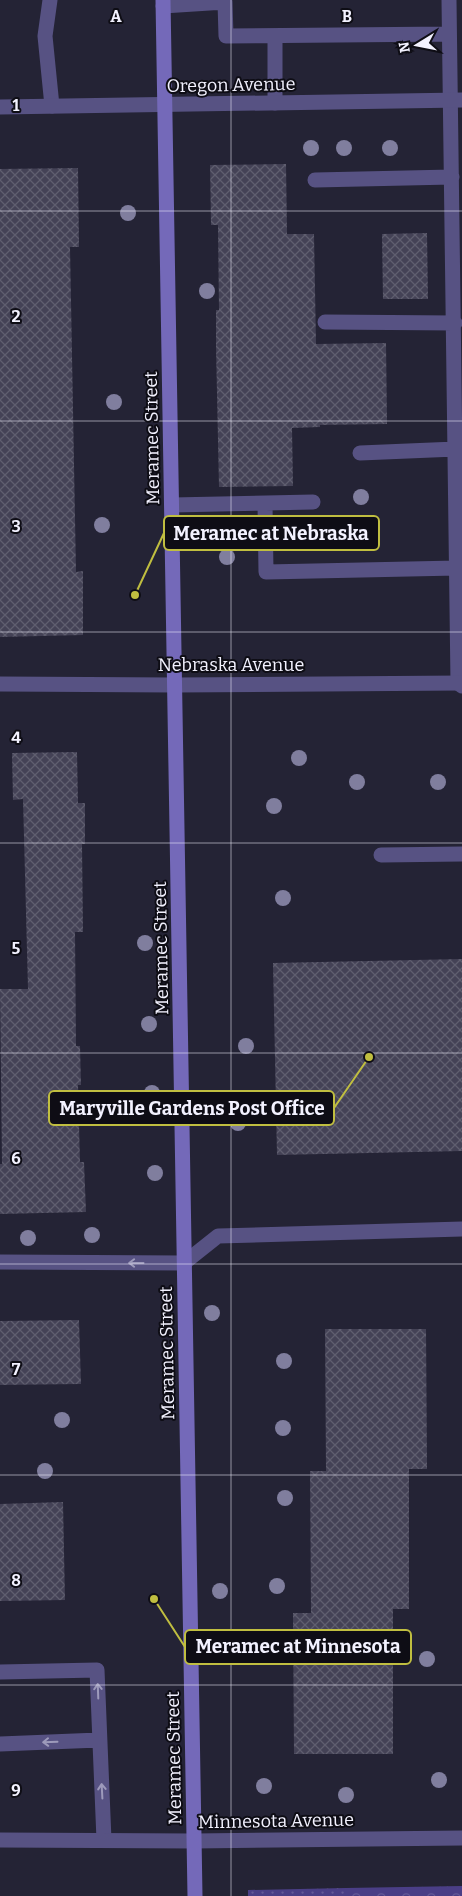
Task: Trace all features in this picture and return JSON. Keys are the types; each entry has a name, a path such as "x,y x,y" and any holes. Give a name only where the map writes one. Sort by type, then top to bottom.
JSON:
{"street":[{"path":"50,0 45,36 52,106"},
{"path":"449,0 456,100 452,178 454,323 459,390 456,449 461,684"},
{"path":"163,3 225,2 226,36 450,34"},
{"name":"Meramec Street","path":"163,3 195,1896"},
{"path":"274,103 275,36"},
{"name":"Oregon Avenue","path":"0,107 456,100"},
{"path":"315,180 452,178"},
{"path":"326,322 454,323"},
{"path":"360,454 456,449"},
{"path":"172,505 313,502"},
{"path":"266,504 266,572 458,568"},
{"name":"Nebraska Avenue","path":"0,684 461,684"},
{"path":"381,855 462,854"},
{"path":"0,1262 184,1263 218,1236 462,1228"},
{"path":"0,1672 97,1670 104,1840"},
{"path":"0,1744 99,1740"},
{"name":"Minnesota Avenue","path":"0,1840 194,1841 462,1838"}],"green space":[{"path":"462,1886 462,1896 346,1896 346,1888"},
{"path":"346,1888 346,1896 248,1896 248,1890"}],"building":[{"path":"286,164 287,234 314,234 316,344 386,343 387,424 320,425 320,427 292,428 293,486 219,487 216,347 216,310 219,310 218,225 211,225 210,165"},
{"path":"78,168 79,247 70,247 76,572 83,571 83,635 0,637 0,169"},
{"path":"427,233 428,299 383,299 382,234"},
{"path":"77,752 78,803 85,803 85,844 82,844 83,932 75,932 76,1046 80,1046 81,1085 78,1085 80,1162 84,1162 86,1212 0,1214 0,1164 2,1164 0,989 28,989 23,799 13,800 12,753"},
{"path":"462,959 462,1151 277,1155 273,963"},
{"path":"79,1320 81,1384 0,1385 0,1321"},
{"path":"325,1329 426,1329 427,1469 409,1469 409,1609 393,1609 393,1754 294,1754 293,1613 311,1613 310,1471 326,1471"},
{"path":"63,1502 65,1600 0,1601 0,1504"}],"place":[{"name":"Meramec at Nebraska","path":"135,595"},
{"name":"Maryville Gardens Post Office","path":"369,1057"},
{"name":"Meramec at Minnesota","path":"154,1599"}]}
